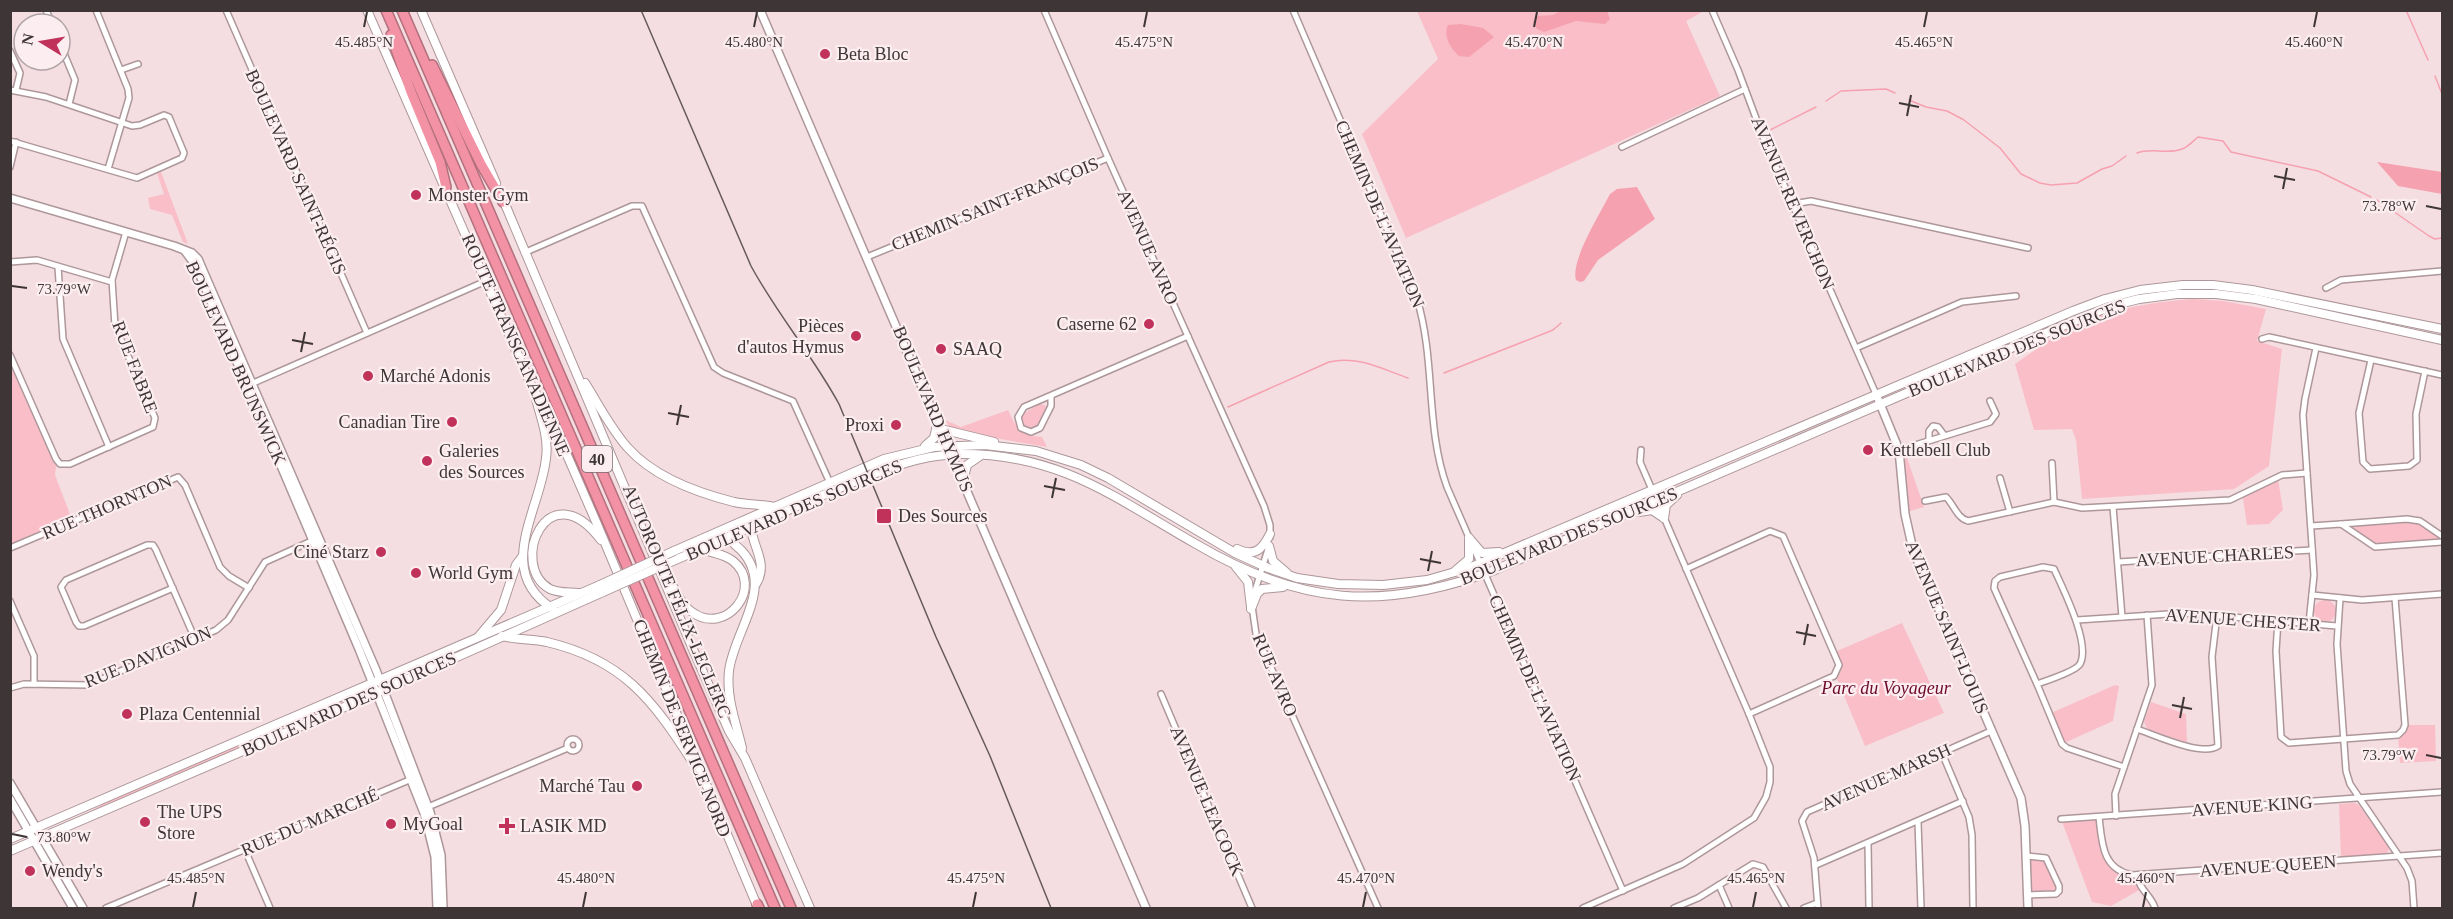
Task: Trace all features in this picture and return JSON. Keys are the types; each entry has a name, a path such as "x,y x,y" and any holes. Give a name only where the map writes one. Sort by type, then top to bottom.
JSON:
{"highway":[{"path":"385,10 411,92 440,162 446,187"},
{"name":"AUTOROUTE FÉLIX-LECLERC","path":"385,10 775,909"},
{"path":"402,10 503,202"},
{"name":"AUTOROUTE FÉLIX-LECLERC","path":"402,10 791,909"}],"main road":[{"name":"ROUTE TRANSCANADIENNE","path":"367,10 532,387 550,416 606,548"},
{"path":"421,10 729,731 745,758 810,909"},
{"name":"BOULEVARD DES SOURCES","path":"10,851 380,692 558,612 601,588 676,555 717,533 871,464 921,449 948,445 1010,447 1050,454 1086,467 1202,534 1262,566 1290,576 1319,582 1368,585 1414,582 1480,564 2083,306 2123,294 2164,286 2208,285 2244,288 2442,329"},
{"name":"BOULEVARD DES SOURCES","path":"676,555 702,549 892,467 952,454 984,455 1038,463 1083,478 1198,546 1258,576 1296,588 1342,596 1388,597 1431,590 1485,574 2111,306 2139,299 2170,294 2216,294 2250,298 2442,340"},
{"path":"576,370 623,442 649,467 669,478 723,499 743,504 777,507"},
{"path":"479,636 501,610 516,565 522,557 547,453 545,433 532,387"},
{"path":"921,449 934,438 940,425 1010,447"},
{"path":"963,481 969,463 984,455"},
{"path":"1623,515 1652,510 1664,518 1667,504 1685,488"},
{"path":"579,593 554,591 543,584 538,577 532,551 540,528 555,515 572,514 589,525 606,548"},
{"path":"745,758 730,700 729,676 732,657 761,576 762,565 751,526"},
{"path":"717,533 726,537 749,560 755,573 756,585"},
{"path":"1202,534 1244,552 1254,553 1262,549 1270,534"},
{"path":"1469,538 1477,550 1484,554 1513,550"},
{"path":"1452,573 1469,559 1469,538"},
{"path":"1269,546 1272,560 1290,576"},
{"name":"CHEMIN DE SERVICE NORD","path":"606,548 758,907"},
{"path":"655,556 685,605 692,612 705,618 724,617 735,610 741,602 745,588 743,576 739,567 729,558 702,549"},
{"path":"522,557 528,583 538,597 558,612"},
{"path":"1234,564 1248,582 1251,609"},
{"name":"BOULEVARD DES SOURCES","path":"10,839 579,593 601,588"},
{"path":"1251,609 1257,594 1263,589 1296,588"},
{"path":"502,636 551,643 607,665 623,675 658,711 701,775"}],"street":[{"path":"104,10 97,12 121,70 129,98 108,169"},
{"name":"BOULEVARD SAINT-RÉGIS","path":"226,10 366,333"},
{"name":"BOULEVARD HYMUS","path":"760,10 1146,909"},
{"name":"CHEMIN SAINT-FRANÇOIS","path":"867,256 1108,158 1044,10"},
{"name":"CHEMIN DE L'AVIATION","path":"1293,10 1415,291 1428,348 1436,450 1447,487 1623,891"},
{"name":"AVENUE REVERCHON","path":"1712,10 1876,394"},
{"path":"10,51 20,73 14,90 69,104 122,123 140,125 164,116 169,117 184,153 182,158 140,177 13,142 10,167"},
{"path":"121,70 138,64"},
{"path":"69,104 75,80 72,72"},
{"path":"1622,147 1744,89"},
{"name":"AVENUE AVRO","path":"1108,158 1188,336"},
{"path":"10,198 126,232"},
{"path":"1793,204 1802,201 1814,202 2028,248"},
{"path":"526,252 627,208 642,206 714,367 723,373 793,401 830,483"},
{"name":"BOULEVARD BRUNSWICK","path":"126,232 185,251 196,266 376,681 413,778 434,848 437,909"},
{"name":"RUE FABRE","path":"10,355 57,462 66,465 149,429 155,422 116,328 112,282 126,232"},
{"path":"10,262 35,260 112,282"},
{"path":"58,267 63,339 109,447"},
{"path":"2326,288 2341,280 2442,271"},
{"path":"249,384 486,281"},
{"path":"1856,348 1962,302 2016,296"},
{"path":"1052,396 1040,428 1031,432 1021,428 1018,417 1023,408 1188,336"},
{"name":"RUE AVRO","path":"1188,336 1264,506 1270,534 1269,546 1258,576 1251,609 1256,634 1378,909"},
{"path":"2262,339 2269,337 2442,375"},
{"path":"2309,623 2312,595 2312,550 2304,407 2316,348"},
{"path":"2370,360 2359,415 2362,462 2370,469 2411,466 2417,460 2416,417 2425,371"},
{"name":"AVENUE SAINT-LOUIS","path":"1876,394 1899,450 1905,514 1913,550 2021,798 2024,809 2028,909"},
{"path":"1899,450 1993,420 1996,410 1990,401"},
{"path":"1929,440 1929,430 1933,426 1938,427 1944,435"},
{"path":"1583,909 1683,864 1754,818 1761,809 1770,782 1770,767 1640,462 1641,450"},
{"path":"2052,463 2054,502"},
{"path":"1925,501 1946,497 1953,504 1959,516 1968,521 2054,502 2082,508 2230,500 2282,475 2307,473"},
{"name":"RUE THORNTON","path":"10,548 179,477 185,485 220,567 249,588"},
{"path":"2000,478 2010,512"},
{"path":"2113,507 2122,617"},
{"name":"AVENUE CHARLES","path":"2311,526 2407,519 2420,521 2442,536"},
{"path":"2341,524 2375,547 2442,542"},
{"path":"1686,569 1770,531 1784,536 1839,665 1834,676 1749,714"},
{"name":"RUE DAVIGNON","path":"10,688 21,684 88,685 224,625 268,560 315,539"},
{"path":"173,588 82,626 76,622 61,586 66,580 151,545 156,549 173,588 195,639"},
{"name":"AVENUE CHARLES","path":"2118,562 2312,550"},
{"path":"2037,684 2076,668 2080,664 2077,620 2054,569 2043,567 2000,577 1995,581 1994,588 2062,744 2067,748 2124,768"},
{"name":"AVENUE CHESTER","path":"2312,595 2362,600 2442,594"},
{"path":"2340,598 2337,626 2346,771 2350,784 2400,857 2412,881 2415,909"},
{"path":"2278,621 2276,651 2282,737 2289,743 2398,735 2405,724 2395,598"},
{"path":"10,601 34,656 34,684"},
{"name":"AVENUE CHESTER","path":"2077,620 2184,612 2337,626"},
{"path":"2116,816 2115,794 2152,685 2147,615"},
{"path":"2138,729 2196,748 2214,749 2218,746 2212,657 2217,615"},
{"name":"AVENUE LEACOCK","path":"1161,694 1252,909"},
{"name":"AVENUE MARSH","path":"1817,906 1816,865 1802,821 1807,812 1991,731"},
{"path":"428,807 568,748"},
{"path":"1942,753 1969,817 1972,835 1973,909"},
{"name":"BOULEVARD BRUNSWICK","path":"413,778 428,807 440,849 443,909"},
{"name":"RUE DU MARCHÉ","path":"106,909 413,778"},
{"path":"11,784 70,907"},
{"name":"AVENUE KING","path":"2061,819 2442,792"},
{"path":"10,799 33,829"},
{"path":"1816,865 1963,801"},
{"name":"AVENUE QUEEN","path":"2099,817 2103,850 2107,861 2122,873 2137,875 2442,854"},
{"path":"1917,822 1921,909"},
{"path":"38,839 84,909"},
{"path":"1868,843 1869,909"},
{"path":"245,850 270,909"},
{"path":"2026,856 2046,858 2059,886 2056,894 2027,895"},
{"path":"1674,909 1753,864 1763,867 1786,909"},
{"path":"2137,875 2141,890 2153,902 2155,909"},
{"path":"1719,885 1729,909"},
{"path":"1804,909 1817,906"}],"green space":[{"path":"1706,10 1686,21 1720,96 1406,238 1362,134 1438,59 1417,11"},
{"path":"161,172 188,244 183,242 172,215 150,209 148,198 164,194 157,173"},
{"path":"2193,299 2223,301 2266,309 2257,341 2282,349 2269,466 2234,489 2082,499 2076,440 2072,429 2034,430 2015,364 2062,332 2093,318 2126,308"},
{"path":"10,365 56,466 55,475 71,517 11,544"},
{"path":"1040,404 1046,407 1040,425 1033,429 1022,425 1021,415"},
{"path":"1008,410 1020,430 1042,437 1047,447 960,432 950,428 945,420 961,427"},
{"path":"1905,452 1924,507 1907,512 1903,455"},
{"path":"2278,479 2283,510 2269,524 2247,525 2243,498"},
{"path":"2414,519 2442,536 2442,542 2381,548 2341,524"},
{"path":"2325,600 2333,603 2336,611 2333,619 2325,622 2317,619 2314,611 2317,603"},
{"name":"Parc du Voyageur","path":"1902,623 1944,713 1865,746 1837,679 1843,666 1837,651"},
{"path":"2115,685 2119,686 2113,721 2062,744 2051,713"},
{"path":"366,690 367,693 80,817 107,802"},
{"path":"2151,702 2186,714 2187,743 2147,729 2144,722"},
{"path":"2405,725 2435,725 2436,761 2400,763 2398,735"},
{"path":"2339,804 2359,805 2390,848 2386,854 2341,857"},
{"path":"2099,817 2103,850 2114,869 2137,875 2141,889 2111,906 2092,902 2061,819"},
{"path":"2026,856 2046,858 2059,891 2027,895"}],"shaded area":[{"path":"1563,10 1607,11 1610,19 1605,24 1576,21 1544,32 1537,29 1533,22 1537,16 1553,15"},
{"path":"1461,24 1483,28 1494,37 1469,57 1459,56 1450,46 1446,33 1448,25"},
{"path":"2377,162 2442,172 2442,194 2398,186"},
{"path":"1637,187 1655,219 1598,260 1584,281 1576,280 1575,272 1582,249 1610,194 1617,189"}],"waterway":[{"path":"2406,10 2428,60"},
{"path":"2435,76 2442,94"},
{"path":"1826,101 1841,91 1886,89 1895,93"},
{"path":"1909,100 1926,107 1947,111 1964,120 2000,148 2021,174 2040,183 2051,185 2077,183 2112,166 2126,156"},
{"path":"1770,130 1816,107"},
{"path":"2137,153 2176,151 2186,147 2198,137 2223,141 2231,152 2318,171 2371,197"},
{"path":"2377,200 2429,236 2435,239 2442,238"},
{"path":"1444,373 1553,330 1561,323"},
{"path":"1228,407 1329,362 1339,360 1369,364 1408,378"}],"tram line":[{"path":"641,10 751,266 839,404 936,637 990,756 1051,908"}],"place":[{"name":"Beta Bloc","path":"825,54"},
{"name":"Monster Gym","path":"416,195"},
{"name":"Caserne 62","path":"1149,324"},
{"name":"Pièces d'autos Hymus","path":"856,336"},
{"name":"SAAQ","path":"941,349"},
{"name":"Marché Adonis","path":"368,376"},
{"name":"Canadian Tire","path":"452,422"},
{"name":"Proxi","path":"896,425"},
{"name":"Kettlebell Club","path":"1868,450"},
{"name":"Galeries des Sources","path":"427,461"},
{"name":"Des Sources","path":"884,516"},
{"name":"Ciné Starz","path":"381,552"},
{"name":"World Gym","path":"416,573"},
{"name":"Plaza Centennial","path":"127,714"},
{"name":"Marché Tau","path":"637,786"},
{"name":"The UPS Store","path":"145,822"},
{"name":"MyGoal","path":"391,824"},
{"name":"LASIK MD","path":"507,826"},
{"name":"Wendy's","path":"30,871"}]}
